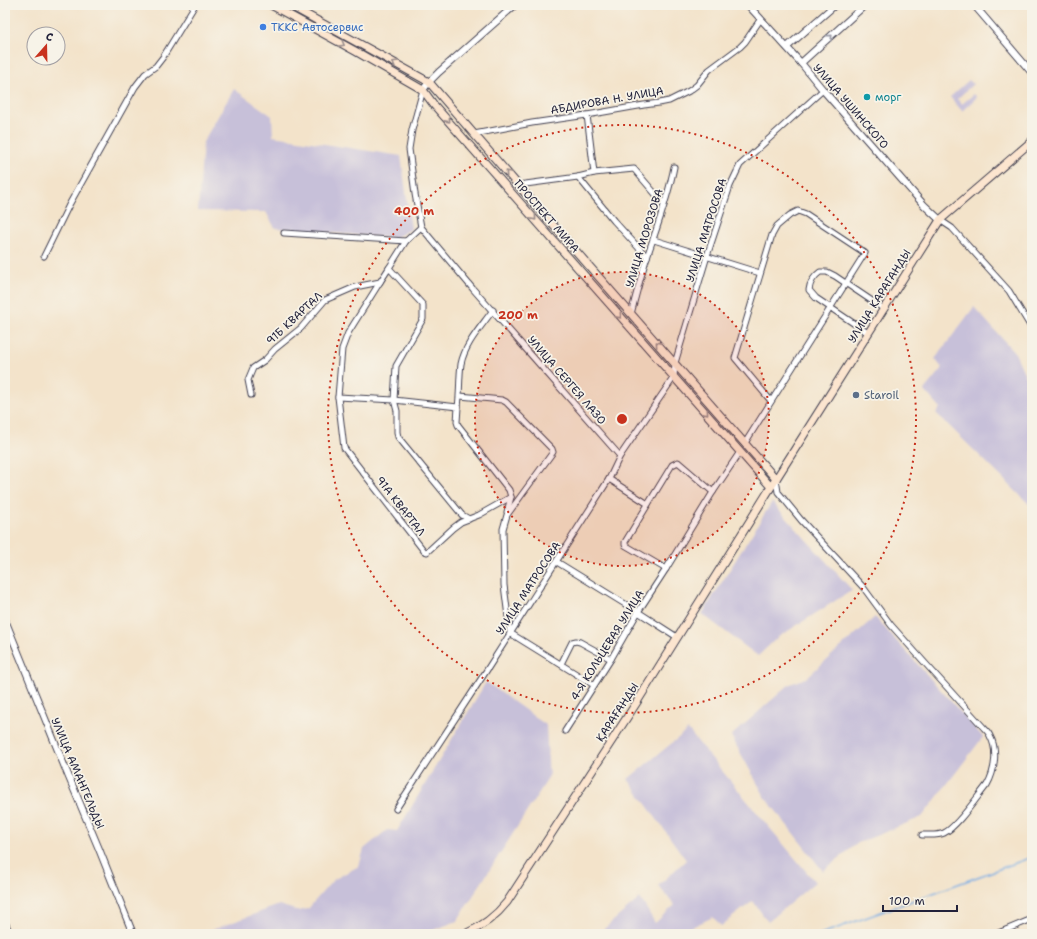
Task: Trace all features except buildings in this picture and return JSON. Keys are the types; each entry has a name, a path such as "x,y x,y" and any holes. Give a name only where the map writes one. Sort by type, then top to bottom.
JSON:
{"main road":[{"name":"ПРОСПЕКТ МИРА","path":"271,5 423,90 434,105 771,487"},
{"name":"ПРОСПЕКТ МИРА","path":"289,5 429,82 776,479"},
{"name":"УЛИЦА КАРАГАНДЫ","path":"771,487 940,220 1032,140"},
{"name":"ҚАРАҒАНДЫ","path":"464,934 491,919 507,902 637,702 771,487"}],"street":[{"path":"44,256 68,204 135,86 145,74 156,66 163,57 195,5"},
{"path":"458,408 394,400 338,397 342,349 348,333 406,241 420,227 409,149 412,130 423,90 429,82 515,5"},
{"name":"УЛИЦА УШИНСКОГО","path":"748,5 760,20 787,47 924,205 940,220"},
{"path":"787,47 835,5"},
{"path":"800,63 865,5"},
{"path":"974,5 1032,73"},
{"name":"АБДИРОВА Н. УЛИЦА","path":"474,134 644,104 669,101 689,91 697,85 709,70 740,47 760,20"},
{"name":"УЛИЦА МАТРОСОВА","path":"396,809 557,562 609,479 620,456 674,377 675,363 707,256 730,186 740,165 823,90"},
{"path":"587,115 594,173"},
{"name":"УЛИЦА МОРОЗОВА","path":"631,314 647,257 654,240 674,167"},
{"path":"518,185 578,177 594,173 634,169 664,204"},
{"path":"578,177 614,221 647,257"},
{"path":"745,443 864,253 806,214 798,211 790,215 776,226 772,235 735,358 771,401"},
{"path":"940,220 952,228 1009,292 1032,329"},
{"name":"УЛИЦА СЕРГЕЯ ЛАЗО","path":"420,227 620,456"},
{"path":"284,233 406,241"},
{"path":"654,240 760,273"},
{"path":"389,268 423,305 423,319 396,366 394,400 398,411 398,437 462,515 469,519 487,511 511,497"},
{"path":"868,333 816,298 809,290 810,282 820,272 827,272 884,308"},
{"name":"91Б КВАРТАЛ","path":"251,395 248,380 253,368 265,360 275,349 301,328 325,300 355,287 380,282"},
{"path":"493,310 464,353 461,367 457,422 509,490 511,497 503,529 502,554 510,633 594,685"},
{"path":"460,396 502,400 506,402 552,448 553,452 507,515"},
{"name":"91А КВАРТАЛ","path":"338,397 344,448 424,551 427,552 453,528 461,522 469,519"},
{"name":"4-Я КОЛЬЦЕВАЯ УЛИЦА","path":"565,731 611,659 638,612 713,492 740,452"},
{"path":"666,569 625,544 648,504 672,465 678,462 713,492"},
{"path":"609,479 648,504"},
{"path":"776,479 778,492"},
{"path":"771,487 778,492 801,520 863,587 891,625 984,728 993,742 995,754 994,767 987,785 951,829 937,835 922,835"},
{"path":"557,562 677,637"},
{"name":"УЛИЦА АМАНГЕЛЬДЫ","path":"5,620 68,775 100,849 132,934"},
{"path":"561,664 572,642 576,641 611,659"},
{"path":"996,934 1032,920"},
{"path":"5,922 10,934"}],"shaded area":[{"path":"969,80 973,84 957,99 962,104 974,94 977,97 962,111 950,97"},
{"path":"234,89 272,116 273,136 401,156 411,229 394,238 275,228 266,212 198,211 203,142"},
{"path":"974,307 1015,353 1032,390 1032,507 936,413 940,408 924,390 942,368 935,359"},
{"path":"772,502 852,590 777,638 758,656 702,614"},
{"path":"875,617 983,737 922,817 858,843 823,871 765,797 731,736 790,684 806,678"},
{"path":"486,682 546,725 549,777 457,921 423,934 201,934 279,905 298,911 308,909 333,880 359,866 364,849 387,830 397,831"},
{"path":"688,730 815,882 768,922 753,901 721,926 713,917 677,934 598,934 640,898 655,923 675,905 658,886 686,860 628,779"}],"waterway":[{"path":"821,934 1032,857"}],"place":[{"name":"ТККС Автосервис","path":"263,27"},
{"name":"морг","path":"867,97"},
{"name":"Staroil","path":"856,395"}]}
